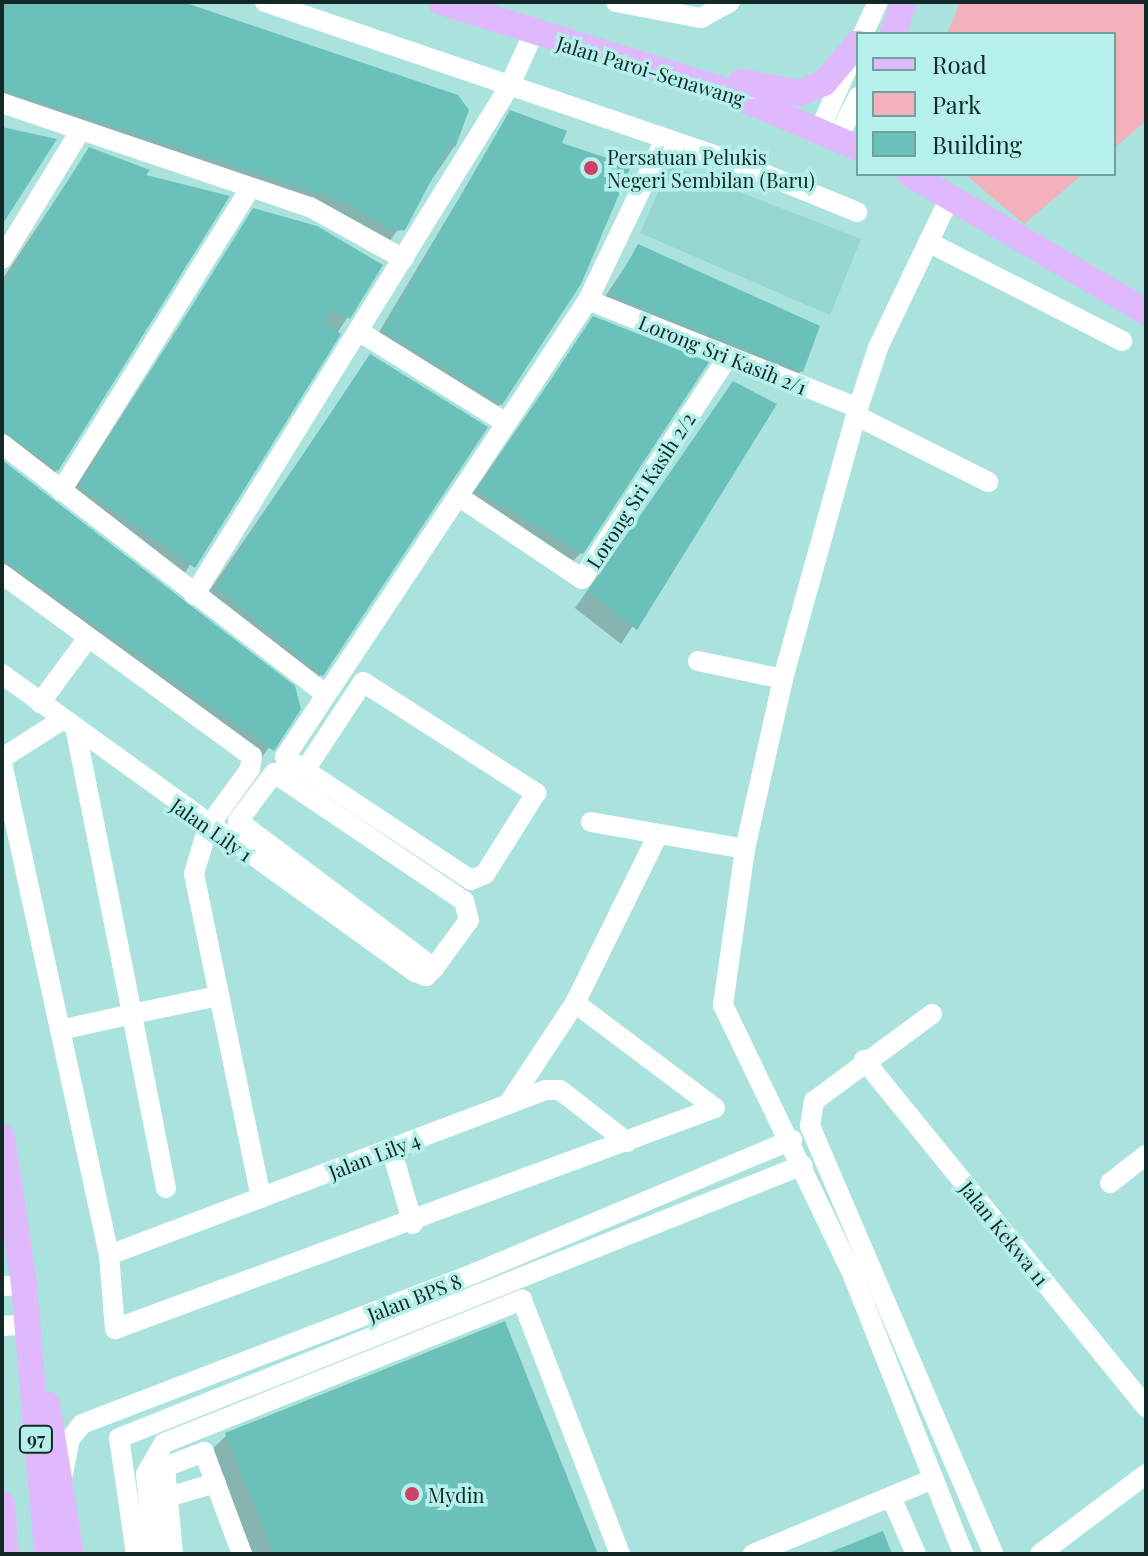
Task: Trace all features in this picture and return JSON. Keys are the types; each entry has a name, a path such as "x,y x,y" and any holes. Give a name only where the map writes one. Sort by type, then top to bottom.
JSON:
{"main road":[{"name":"Jalan Paroi-Senawang","path":"441,2 643,69 720,89 839,138"},
{"path":"892,32 904,2"},
{"path":"643,69 691,69 790,95 824,83 856,46"},
{"path":"914,176 975,208 1146,312"},
{"path":"930,176 975,208"},
{"name":"97","path":"2,1137 13,1285 28,1324 47,1554"},
{"path":"28,1324 63,1474 71,1554"},
{"path":"2,1504 6,1554"}],"street":[{"path":"265,2 665,139 857,212"},
{"path":"616,2 701,18 730,2"},
{"path":"864,32 878,2"},
{"path":"194,595 360,332 509,87 534,32"},
{"path":"839,138 856,54"},
{"path":"839,138 856,101"},
{"path":"2,103 249,190 310,207 404,259"},
{"path":"2,259 80,131"},
{"path":"279,765 471,909 430,972 238,821 279,765 588,300 665,139"},
{"path":"61,491 249,190"},
{"path":"951,195 928,242 858,412 783,679 745,849 723,1005 803,1165 963,1554"},
{"path":"928,242 1122,341"},
{"name":"Lorong Sri Kasih 2/1","path":"588,300 858,412 988,482"},
{"path":"360,332 506,423"},
{"name":"Lorong Sri Kasih 2/2","path":"458,496 582,579 728,357"},
{"path":"2,444 326,694"},
{"path":"2,574 252,756 250,769 208,827 194,874 261,1198"},
{"path":"40,703 88,638"},
{"path":"698,661 783,679"},
{"name":"Jalan Lily 1","path":"2,674 208,827 430,972"},
{"path":"279,765 305,770 471,880 485,874 536,793 363,682 305,770"},
{"path":"166,1188 132,1014 69,726 2,760 109,1255 115,1329 413,1224 715,1108 575,1003"},
{"path":"591,822 745,849"},
{"path":"509,1103 575,1003 658,834"},
{"path":"60,1030 218,996"},
{"path":"932,1014 864,1060 814,1101 810,1126 993,1554"},
{"name":"Jalan Kekwa 11","path":"864,1060 1146,1407"},
{"name":"Jalan Lily 4","path":"109,1255 509,1103 560,1090 627,1142"},
{"name":"Jalan BPS 8","path":"63,1474 70,1439 82,1424 475,1273 792,1140"},
{"path":"391,1148 413,1224"},
{"path":"1110,1183 1146,1155"},
{"path":"136,1554 119,1438 803,1165"},
{"path":"154,1554 146,1474 164,1443 522,1300 620,1554"},
{"path":"2,1326 28,1324"},
{"path":"173,1554 165,1467 204,1452 242,1554"},
{"path":"1040,1554 1146,1474"},
{"path":"753,1554 931,1480"},
{"path":"168,1497 216,1483"},
{"path":"891,1497 916,1554"}],"shaded area":[{"path":"670,165 861,239 830,315 640,233"}],"green space":[{"path":"960,2 1146,2 1146,121 1116,146 1116,32 948,32"},
{"path":"967,176 1081,176 1024,224"}],"building":[{"path":"2,2 183,2 458,95 469,110 455,148 453,139 405,230 392,231 347,203 2,90"},
{"path":"510,110 567,131 562,143 631,166 581,284 502,405 383,331"},
{"path":"2,127 57,139 2,225"},
{"path":"89,147 150,170 146,175 230,196 58,471 2,431 2,286"},
{"path":"253,208 317,226 383,265 350,319 331,310 324,322 341,334 195,568 79,487"},
{"path":"638,244 820,326 803,372 610,295"},
{"path":"593,316 709,362 583,554 477,491"},
{"path":"370,354 488,427 323,676 215,587"},
{"path":"733,381 777,404 637,630 588,592"},
{"path":"2,460 295,686 301,709 274,751 2,559"},
{"name":"Mydin","path":"505,1321 598,1554 274,1554 225,1433"},
{"path":"883,1531 892,1554 828,1554 828,1553"}],"place":[{"name":"Persatuan Pelukis Negeri Sembilan (Baru)","path":"591,168"},
{"name":"Mydin","path":"412,1494"}]}
